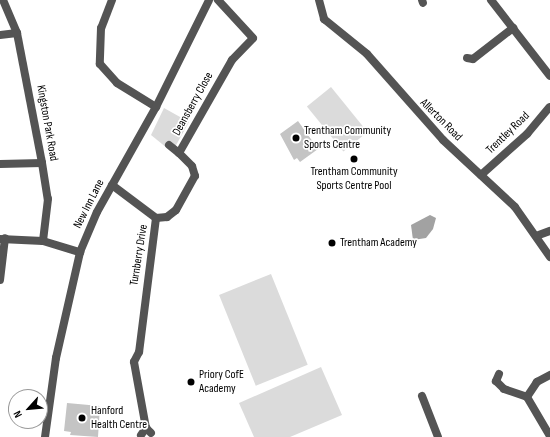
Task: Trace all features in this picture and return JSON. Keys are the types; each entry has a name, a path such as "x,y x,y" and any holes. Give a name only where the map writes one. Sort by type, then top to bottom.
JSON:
{"street":[{"name":"Kingston Park Road","path":"3,0 18,33 48,199 43,241"},
{"path":"112,0 100,28 100,64 117,83 156,107"},
{"name":"New Inn Lane","path":"45,437 56,358 80,252 112,185 156,107 209,0"},
{"name":"Deansberry Close","path":"156,218 167,217 176,210 195,176 192,166 179,153 232,60 256,40 218,0"},
{"name":"Allerton Road","path":"319,0 324,19 367,54 412,108 515,206 550,257"},
{"path":"491,0 550,76"},
{"path":"471,61 512,28"},
{"path":"0,35 18,33"},
{"name":"Trentley Road","path":"481,175 527,134 550,107"},
{"path":"169,144 179,153"},
{"path":"0,164 42,163"},
{"name":"Turnberry Drive","path":"112,185 156,218 136,341 139,352 134,362 146,432"},
{"path":"536,236 550,231"},
{"path":"0,280 3,239 43,241 80,252"},
{"path":"527,397 536,382 550,375"},
{"path":"495,379 508,393 527,397 550,436"},
{"path":"422,396 435,436"}],"shaded area":[{"path":"331,87 368,132 343,152 307,107"},
{"path":"164,108 189,122 175,147 167,148 151,135"},
{"path":"430,215 436,218 433,229 426,238 413,240 411,225"},
{"path":"271,274 308,365 256,386 219,295"},
{"path":"321,367 342,415 290,437 254,437 239,403"}],"building":[{"name":"Trentham Community Sports Centre","path":"298,121 318,149 300,162 297,158 294,160 280,134"},
{"name":"Hanford Health Centre","path":"67,403 100,406 98,437 70,435 71,432 64,431"}],"place":[{"name":"Trentham Community Sports Centre","path":"296,138"},
{"name":"Trentham Community Sports Centre Pool","path":"354,159"},
{"name":"Trentham Academy","path":"332,243"},
{"name":"Priory CofE Academy","path":"191,382"},
{"name":"Hanford Health Centre","path":"82,418"}]}
